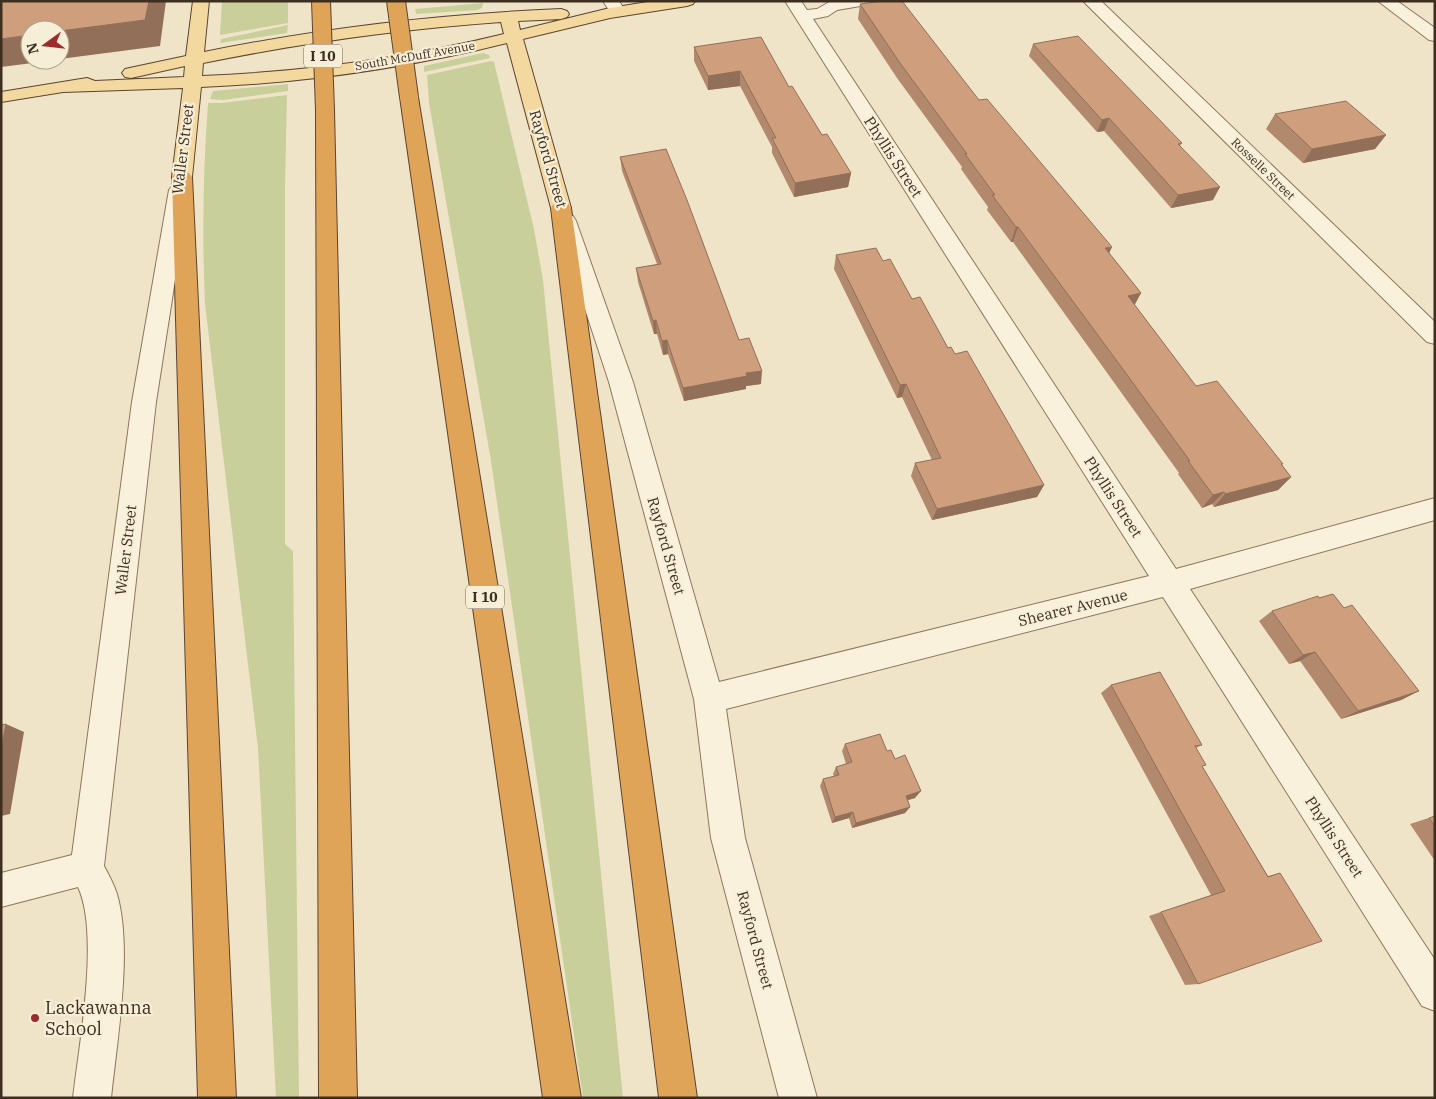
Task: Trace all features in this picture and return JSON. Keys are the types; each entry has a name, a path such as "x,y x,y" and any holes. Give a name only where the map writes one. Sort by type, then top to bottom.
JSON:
{"highway":[{"name":"I 10","path":"321,1 326,110 338,1098"},
{"name":"I 10","path":"396,1 409,97 562,1098"},
{"path":"182,177 217,1098"},
{"path":"562,208 678,1098"}],"main road":[{"name":"Waller Street","path":"182,177 201,1"},
{"name":"South McDuff Avenue","path":"68,88 194,58 289,40 506,8 613,8 687,1"},
{"name":"Rayford Street","path":"506,8 562,208"},
{"name":"South McDuff Avenue","path":"1,97 68,88 191,83 356,67 424,56 514,37 613,8"}],"street":[{"path":"797,9 822,14 832,6 866,1"},
{"name":"Rosselle Street","path":"1091,1 1435,336"},
{"path":"1386,1 1435,36"},
{"name":"Phyllis Street","path":"797,9 1435,992"},
{"name":"Waller Street","path":"87,868 144,402 182,177"},
{"name":"Rayford Street","path":"562,208 620,382 709,698 728,838 798,1098"},
{"name":"Shearer Avenue","path":"709,698 1169,584 1435,509"},
{"path":"1,890 87,868 100,896 106,938 104,984 92,1098"}],"green space":[{"path":"222,1 288,1 288,23 220,35"},
{"path":"483,3 482,8 478,10 416,14 415,9"},
{"path":"288,25 287,33 220,43 221,39"},
{"path":"483,53 489,55 490,58 424,72 424,66"},
{"path":"491,61 494,62 534,229 543,280 623,1098 583,1098 491,461 429,103 427,75"},
{"path":"288,84 288,91 223,100 210,99 213,91"},
{"path":"287,95 285,187 285,544 293,551 299,1098 276,1098 258,748 205,304 203,228 208,103"}],"building":[{"path":"1,1 149,1 145,20 70,30 70,20 20,20 20,36 1,39"},
{"path":"902,1 979,100 987,99 1112,247 1105,248 1141,293 1128,296 1196,386 1217,381 1283,464 1281,464 1291,477 1225,494 1224,492 1213,495 1103,342 992,195 995,195 860,4"},
{"path":"1078,36 1182,143 1178,144 1220,187 1178,195 1109,118 1102,120 1033,44"},
{"path":"761,37 789,87 792,86 822,135 827,134 851,173 795,183 772,138 776,138 740,71 708,76 694,47"},
{"path":"1346,101 1386,135 1312,149 1275,114"},
{"path":"666,149 739,340 749,338 762,371 746,373 747,376 683,388 667,340 662,341 656,320 653,321 636,268 661,264 620,157"},
{"path":"876,248 883,261 890,259 912,299 920,297 948,348 951,347 955,354 967,351 1044,485 937,509 915,463 941,458 906,384 900,385 836,255"},
{"path":"1333,594 1344,608 1352,605 1419,691 1358,711 1315,652 1303,655 1272,611 1318,596 1319,598"},
{"path":"1160,672 1202,745 1195,746 1206,765 1202,766 1268,877 1280,873 1322,941 1198,984 1161,912 1225,891 1111,685"},
{"path":"6,724 1,748 1,725"},
{"path":"880,734 887,751 891,750 895,759 905,755 921,791 906,796 910,807 856,823 853,812 835,817 823,779 839,775 836,767 852,762 845,744"},
{"path":"1435,816 1435,826 1429,818"}],"place":[{"name":"Lackawanna School","path":"35,1018"}]}
